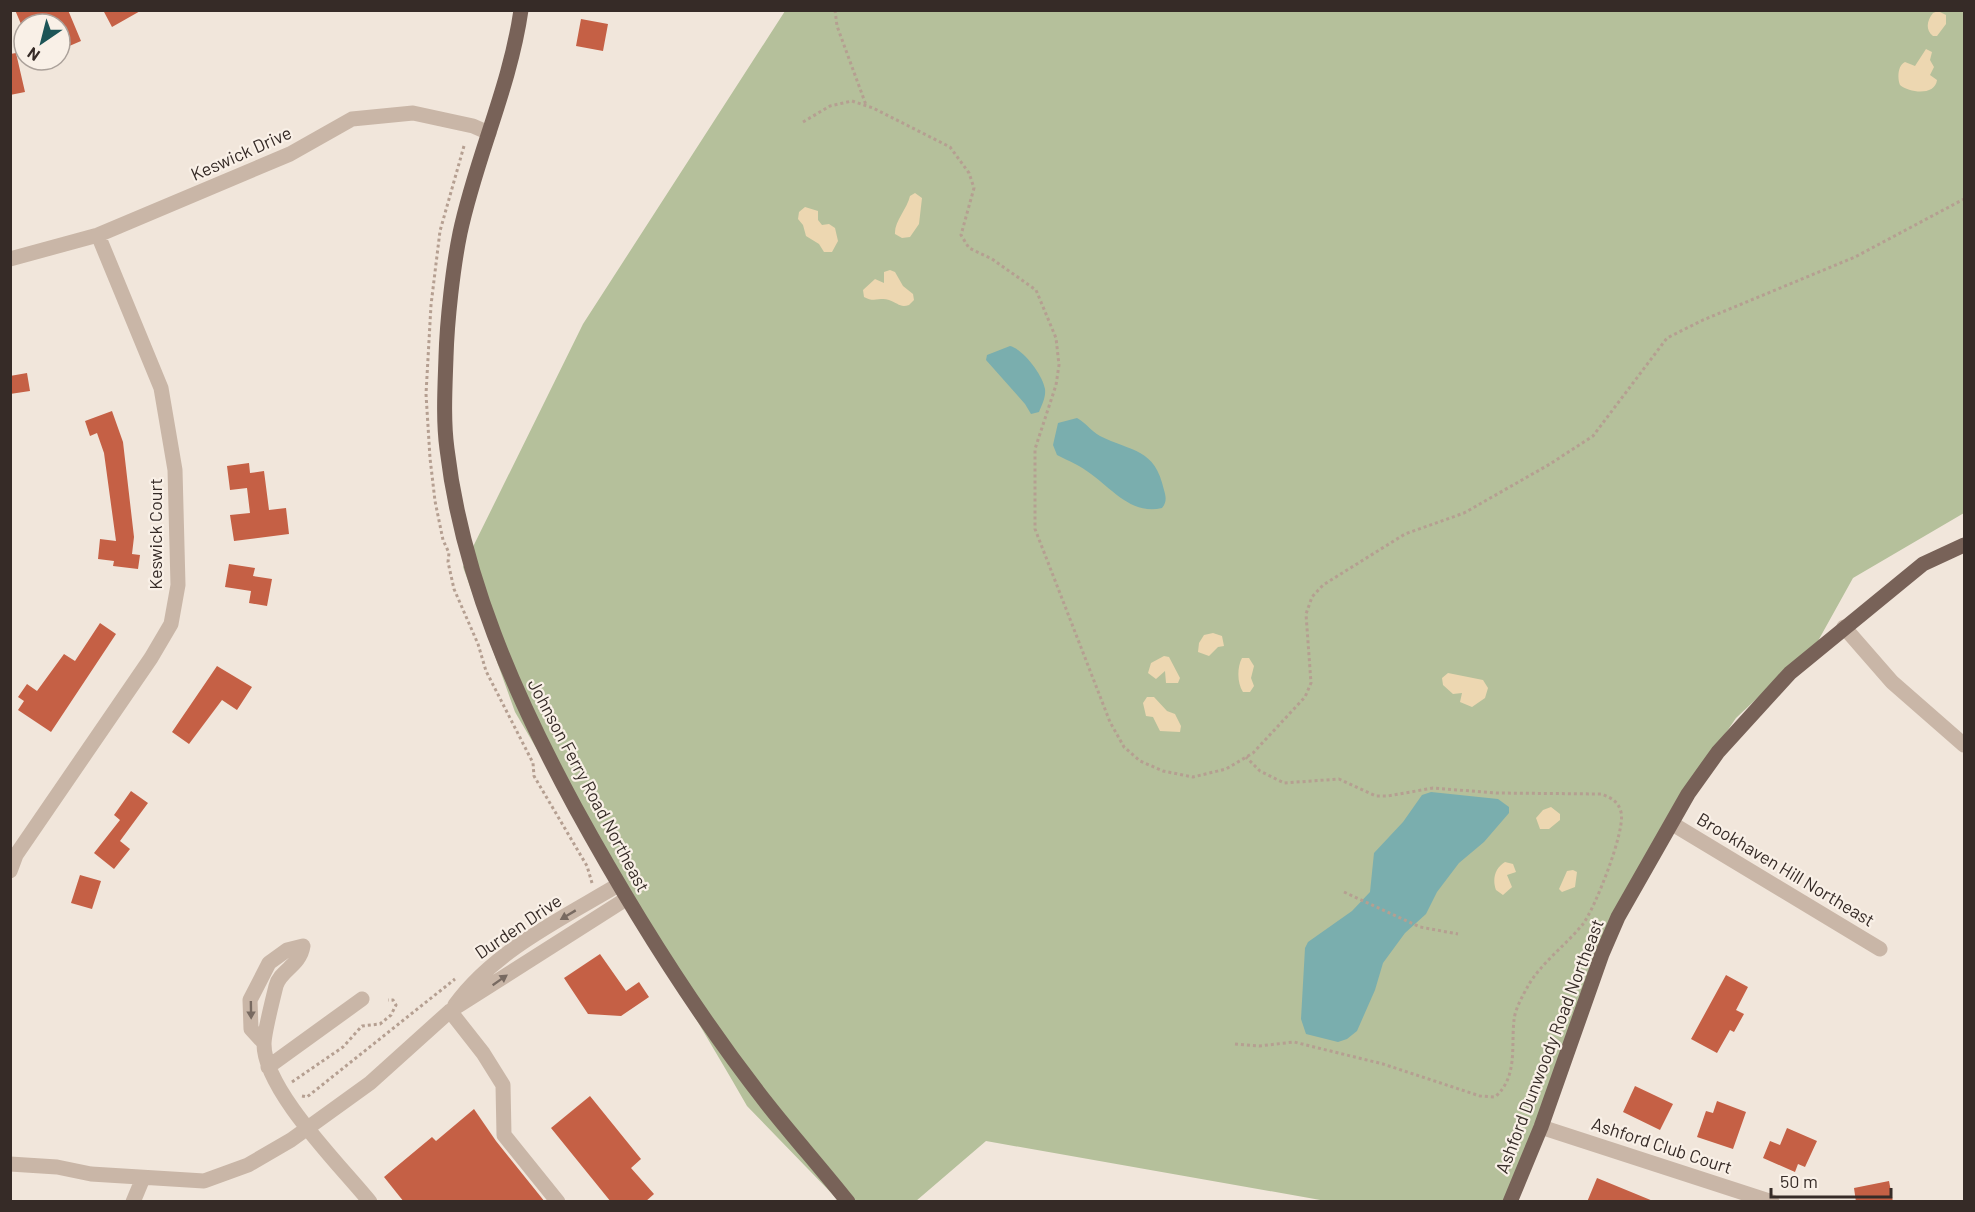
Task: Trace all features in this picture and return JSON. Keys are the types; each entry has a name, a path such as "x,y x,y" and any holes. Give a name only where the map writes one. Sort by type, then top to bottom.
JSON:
{"main road":[{"name":"Johnson Ferry Road Northeast","path":"521,10 518,34 460,233 446,355 446,447 468,557 511,680 554,768 626,899 713,1030 768,1105 848,1202"},
{"name":"Ashford Dunwoody Road Northeast","path":"1510,1202 1541,1126 1595,970 1618,917 1671,823 1718,752 1751,713 1791,673 1844,627 1923,564 1965,545"}],"street":[{"name":"Keswick Drive","path":"10,259 99,235 290,154 352,119 413,113 473,126 489,133"},
{"name":"Keswick Court","path":"10,871 16,855 151,658 171,624 178,585 175,470 161,388 99,235"},
{"path":"1844,627 1892,682 1965,745"},
{"name":"Brookhaven Hill Northeast","path":"1671,823 1880,949"},
{"name":"Durden Drive","path":"450,1011 472,981 539,933 618,885"},
{"name":"Durden Drive","path":"10,1164 143,1178 204,1181 248,1165 291,1140 370,1083 450,1011 626,899"},
{"path":"264,1043 251,1029 250,1000 269,963 287,950 303,946 301,957 277,982 264,1043 268,1067 292,1108 370,1202"},
{"path":"262,974 277,982"},
{"path":"268,1067 362,999"},
{"path":"450,1011 483,1053 503,1085 504,1135 558,1202"},
{"name":"Ashford Club Court","path":"1541,1126 1772,1202"},
{"path":"133,1202 143,1178"}],"path":[{"path":"835,10 837,26 866,106"},
{"path":"803,122 830,106 852,102 866,106 950,147 969,173 974,188 961,235 969,248 992,259 1036,290 1047,311 1056,338 1059,365 1056,385 1035,449 1035,529 1110,722 1124,747 1140,761 1163,771 1193,777 1226,769 1253,753 1305,697 1311,683 1306,614 1312,597 1323,585 1405,534 1464,513 1550,464 1593,436 1666,338 1703,320 1855,257 1965,199"},
{"path":"464,146 440,231 431,305 426,394 435,501 443,540 450,553 448,562 454,589 478,644 486,671 533,763 534,776 587,866 592,884 585,888"},
{"path":"1235,1044 1258,1046 1294,1042 1383,1064 1480,1096 1495,1096 1503,1089 1510,1076 1514,1017 1529,984 1584,922 1612,859 1622,813 1616,801 1602,794 1496,793 1433,788 1376,796 1339,778 1284,783 1260,771 1246,757"},
{"path":"1344,892 1420,927 1458,934"},
{"path":"307,1097 461,975"},
{"path":"301,1076 349,1041 362,1026 380,1024 391,1015 396,1005 393,1000 388,1000"}],"green space":[{"path":"785,11 1964,11 1964,513 1853,578 1818,641 1736,718 1683,796 1598,967 1506,1201 1326,1201 986,1141 916,1201 839,1201 747,1106 515,712 463,567 583,324"}],"sand":[{"path":"1938,11 1946,15 1946,24 1937,36 1933,36 1929,31 1928,22 1933,13"},
{"path":"1926,49 1932,52 1930,60 1934,67 1930,75 1937,80 1935,85 1932,89 1921,92 1904,88 1900,85 1898,75 1901,66 1905,62 1915,66"},
{"path":"915,193 922,198 919,224 910,237 902,238 895,234 896,225 910,196"},
{"path":"805,207 818,211 818,220 822,225 829,224 835,228 838,241 832,252 824,252 819,244 806,236 803,225 798,219 799,212"},
{"path":"890,270 895,272 903,286 913,294 914,300 909,305 901,306 889,300 871,300 864,297 863,290 875,279 884,283 884,272"},
{"path":"1213,633 1222,636 1224,646 1218,647 1209,656 1198,652 1199,643 1204,635"},
{"path":"1164,656 1169,657 1180,678 1178,683 1166,683 1165,671 1156,679 1148,673 1151,663"},
{"path":"1242,658 1249,658 1254,666 1251,678 1254,686 1250,692 1243,692 1239,680"},
{"path":"1448,673 1483,680 1488,688 1485,698 1472,707 1460,702 1462,693 1453,694 1443,685 1442,678"},
{"path":"1147,697 1154,697 1167,711 1175,714 1181,726 1180,732 1160,731 1153,717 1146,716 1143,703"},
{"path":"1551,807 1560,814 1560,820 1549,829 1540,829 1536,818 1543,810"},
{"path":"1505,862 1513,864 1516,872 1507,875 1512,887 1503,895 1496,890 1494,878 1499,867"},
{"path":"1567,871 1577,872 1575,887 1562,892 1559,889"}],"water":[{"path":"1010,346 1026,357 1043,383 1045,395 1039,412 1031,414 986,360 987,355"},
{"path":"1077,418 1100,436 1141,453 1155,466 1166,499 1162,508 1141,508 1132,505 1087,471 1057,455 1053,445 1058,423"},
{"path":"1431,792 1498,799 1509,807 1509,813 1484,842 1459,863 1437,892 1426,914 1405,933 1383,963 1375,990 1357,1031 1347,1039 1338,1042 1306,1034 1301,1019 1305,948 1308,942 1352,911 1370,892 1374,853 1403,822 1422,795"}],"building":[{"path":"15,10 68,10 69,12 16,12"},
{"path":"103,10 142,10 112,27"},
{"path":"581,19 608,24 603,51 576,46"},
{"path":"72,20 81,41 72,45"},
{"path":"10,54 12,54 12,72 20,72 25,92 10,95"},
{"path":"27,373 30,391 10,394 10,376"},
{"path":"112,411 123,442 134,537 132,554 140,555 138,569 113,566 114,561 98,559 100,539 116,541 104,453 97,433 90,436 85,421"},
{"path":"249,463 250,473 264,471 269,510 286,508 289,534 234,541 230,515 250,513 247,488 230,490 227,466"},
{"path":"229,564 255,568 253,576 272,579 267,606 249,603 251,591 225,587"},
{"path":"100,623 116,634 51,732 18,710 24,701 18,697 27,684 37,691 64,654 75,661"},
{"path":"217,666 252,687 237,710 222,700 189,744 172,732"},
{"path":"131,791 148,803 120,841 130,849 114,869 94,853 120,820 114,815"},
{"path":"80,875 101,881 92,909 71,903"},
{"path":"600,954 626,991 639,982 649,997 621,1016 588,1014 564,978"},
{"path":"1726,975 1748,987 1736,1010 1744,1014 1734,1032 1730,1030 1717,1053 1691,1039"},
{"path":"1635,1086 1673,1104 1660,1130 1623,1112"},
{"path":"590,1096 641,1159 631,1168 654,1194 645,1202 611,1202 551,1128"},
{"path":"1717,1101 1746,1112 1733,1149 1697,1137 1706,1111 1713,1113"},
{"path":"474,1109 496,1141 545,1202 404,1202 384,1177 432,1137 436,1141"},
{"path":"1787,1128 1817,1141 1805,1167 1798,1164 1795,1172 1763,1158 1770,1141 1780,1145"},
{"path":"1597,1178 1653,1201 1653,1202 1587,1202"},
{"path":"1889,1181 1893,1202 1856,1202 1854,1188"}]}
